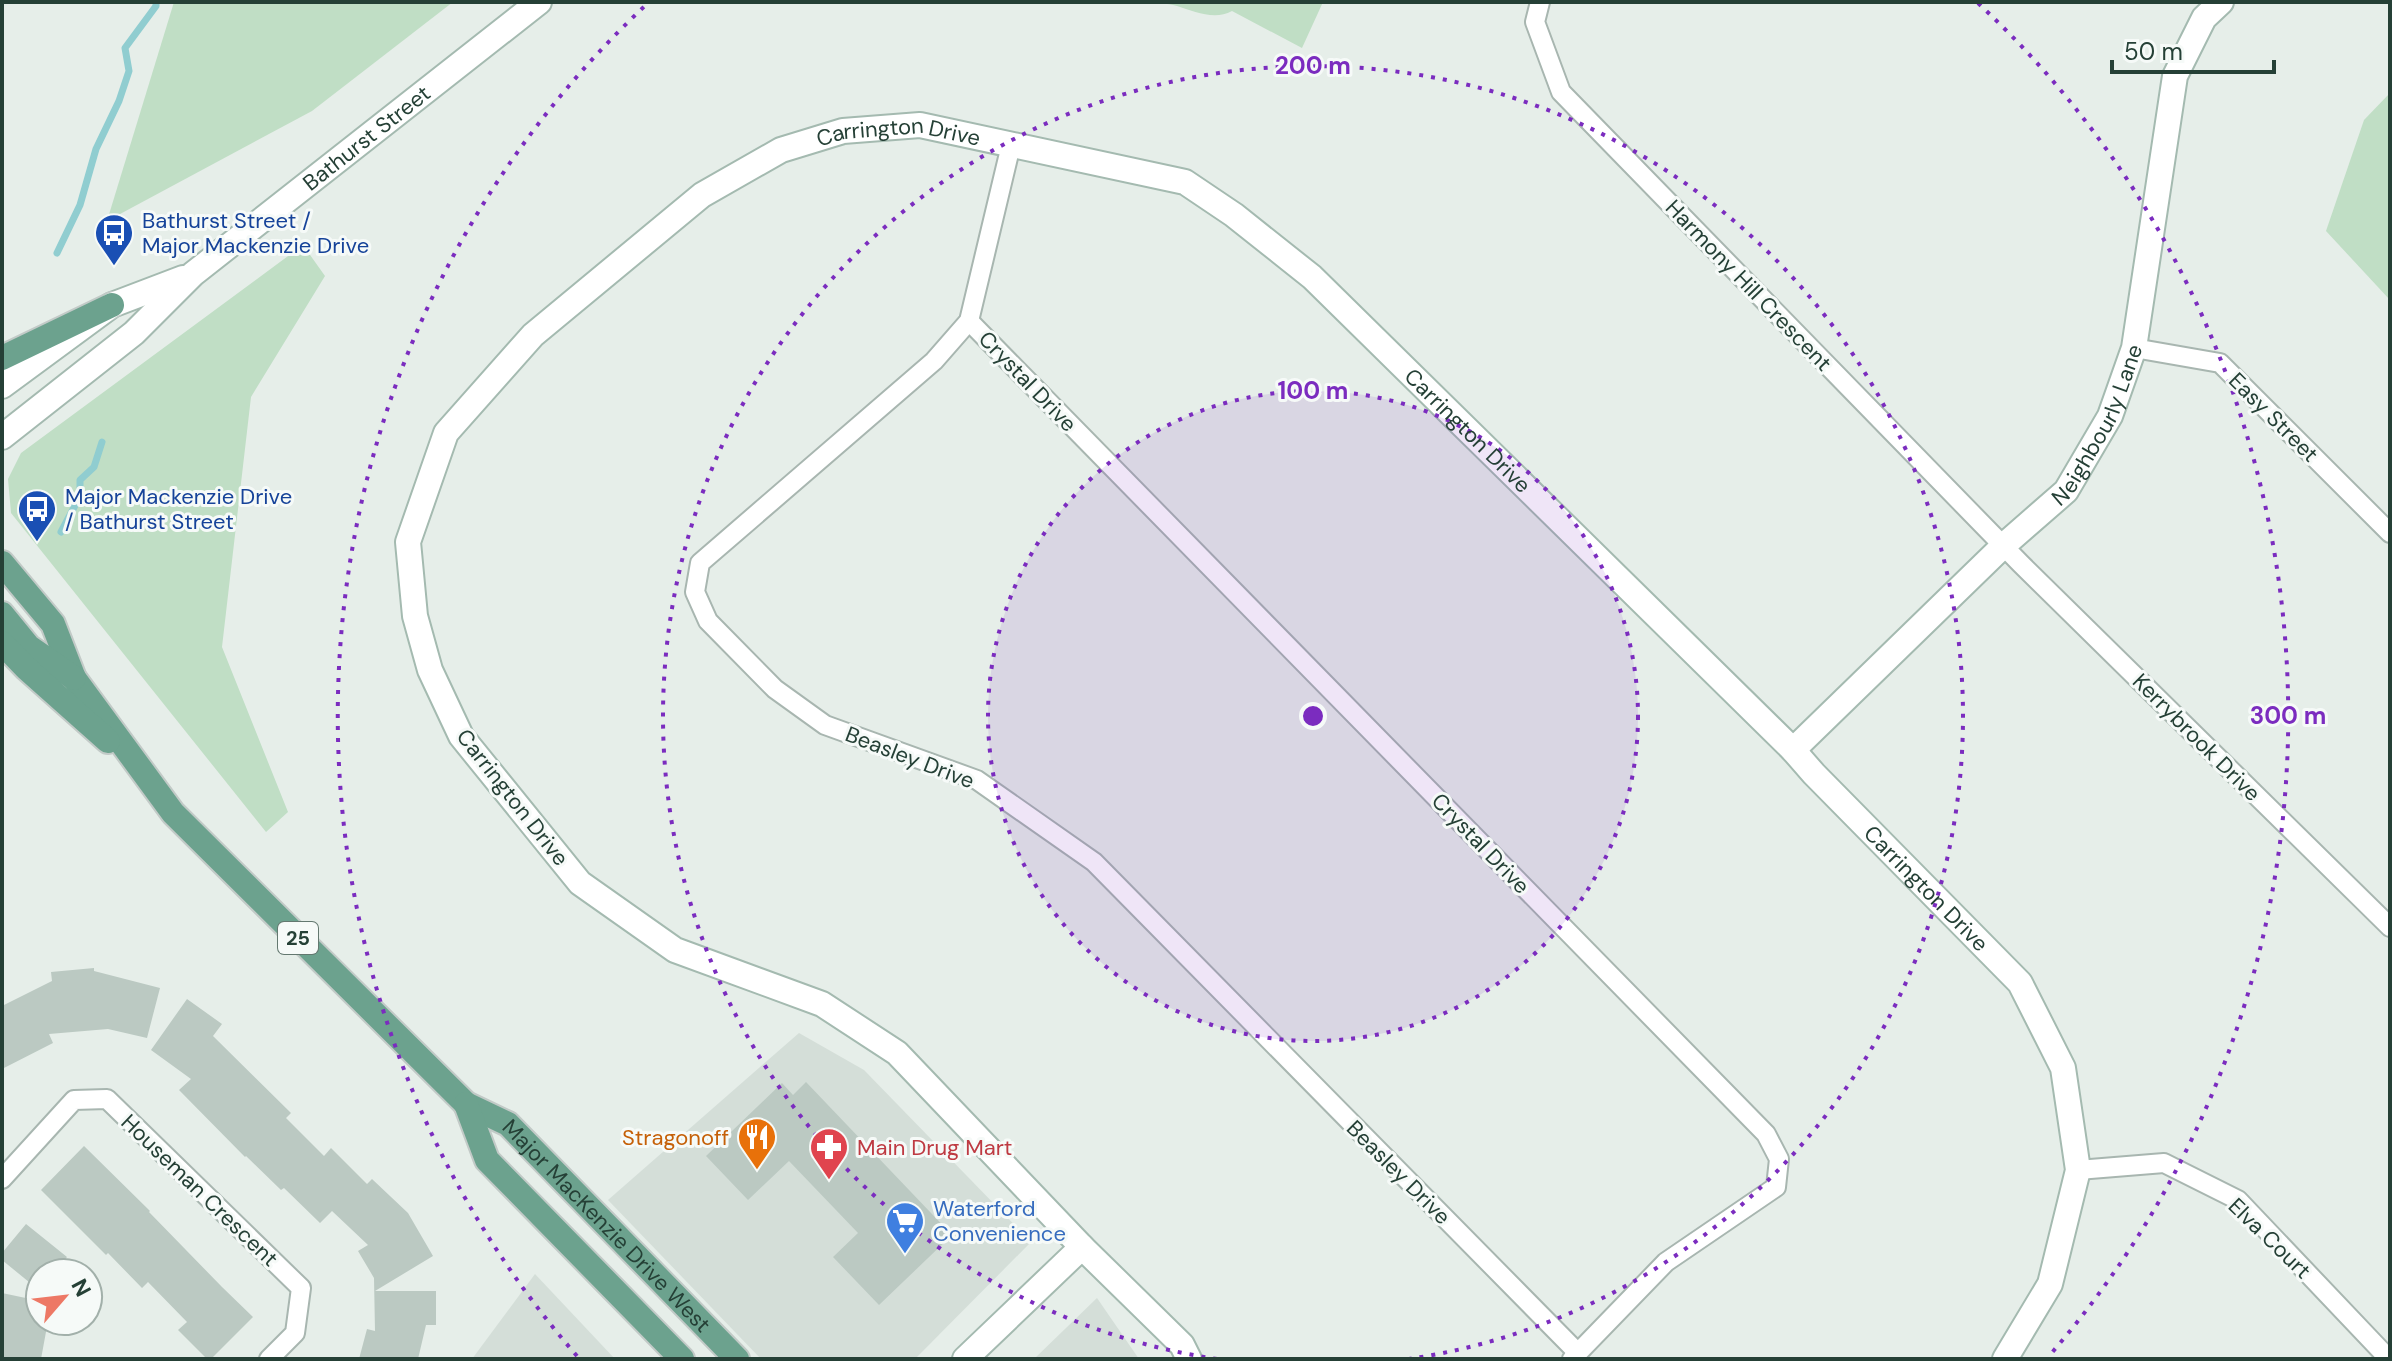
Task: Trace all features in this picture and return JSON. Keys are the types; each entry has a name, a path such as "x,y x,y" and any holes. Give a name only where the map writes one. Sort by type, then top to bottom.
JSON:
{"main road":[{"path":"2,358 112,305"},
{"name":"Major MacKenzie Drive West","path":"2,563 53,624 74,678 173,813 466,1104 508,1124 737,1359"},
{"name":"Major MacKenzie Drive West","path":"2,614 29,647 74,678"},
{"path":"2,643 26,668 138,765"},
{"name":"Major MacKenzie Drive West","path":"466,1104 487,1160 682,1359"}],"street":[{"name":"Bathurst Street","path":"2,437 134,333 193,274 539,2"},
{"name":"Harmony Hill Crescent","path":"1540,2 1535,22 1561,92 2003,546"},
{"name":"Neighbourly Lane","path":"1793,750 2003,546 2066,491 2110,416 2134,348 2175,76 2204,18 2221,2"},
{"name":"Carrington Drive","path":"1189,1359 1182,1345 1082,1247 897,1053 822,1004 675,950 580,883 461,736 430,670 415,616 408,542 446,433 533,335 702,195 781,150 843,131 920,125 1185,182 1234,215 1312,277 1793,750 2020,983 2063,1068 2078,1170 2050,1284 2005,1359"},
{"name":"Beasley Drive","path":"1011,145 969,321 934,361 700,563 695,592 708,621 775,689 825,725 977,780 1094,862 1575,1356"},
{"name":"Bathurst Street","path":"2,386 112,305 193,274"},
{"name":"Crystal Drive","path":"969,321 1766,1134 1779,1159 1776,1187 1666,1262 1575,1356"},
{"name":"Easy Street","path":"2134,348 2220,363 2390,533"},
{"name":"Kerrybrook Drive","path":"2003,546 2390,927"},
{"name":"Houseman Crescent","path":"2,1179 74,1100 107,1099 301,1288 295,1333 269,1359"},
{"name":"Elva Court","path":"2078,1170 2164,1163 2238,1200 2389,1359"},
{"path":"965,1359 1082,1247"}],"shaded area":[{"path":"799,1033 864,1070 1031,1242 915,1359 761,1359 608,1200"},
{"path":"535,1274 615,1359 472,1359"},
{"path":"1097,1298 1139,1359 1034,1359"}],"green space":[{"path":"174,2 453,2 312,111 107,221"},
{"path":"1145,2 1323,2 1302,48 1232,11 1211,15 1173,5"},
{"path":"2390,93 2390,300 2326,231 2364,120"},
{"path":"303,245 325,276 251,397 222,647 288,812 266,832 11,513 8,479 21,453"}],"building":[{"path":"94,968 94,971 160,988 147,1038 108,1029 49,1034 53,1043 2,1069 2,1006 52,981 51,972"},
{"path":"187,999 222,1024 213,1036 291,1113 286,1118 324,1156 331,1148 367,1184 372,1179 408,1213 433,1256 375,1291 436,1291 436,1325 426,1325 418,1359 359,1359 367,1329 375,1331 374,1278 358,1251 368,1245 332,1211 320,1223 284,1188 281,1190 179,1090 191,1079 151,1050"},
{"path":"806,1082 952,1235 879,1305 833,1257 858,1233 789,1161 748,1200 706,1156 782,1083 793,1095"},
{"path":"84,1146 253,1317 211,1359 207,1359 178,1330 187,1322 148,1282 142,1288 41,1190"},
{"path":"26,1224 67,1257 24,1257 24,1278 2,1260 2,1253"},
{"path":"2,1293 24,1298 24,1337 45,1337 41,1359 2,1359"}],"waterway":[{"path":"57,253 80,205 96,149 119,101 129,71 125,48 156,2"},
{"path":"61,532 80,496 80,480 94,467 102,442"}],"place":[{"name":"Bathurst Street / Major Mackenzie Drive","path":"114,267"},
{"name":"Major Mackenzie Drive / Bathurst Street","path":"37,543"},
{"name":"Stragonoff","path":"757,1171"},
{"name":"Main Drug Mart","path":"829,1181"},
{"name":"Waterford Convenience","path":"905,1255"}]}
